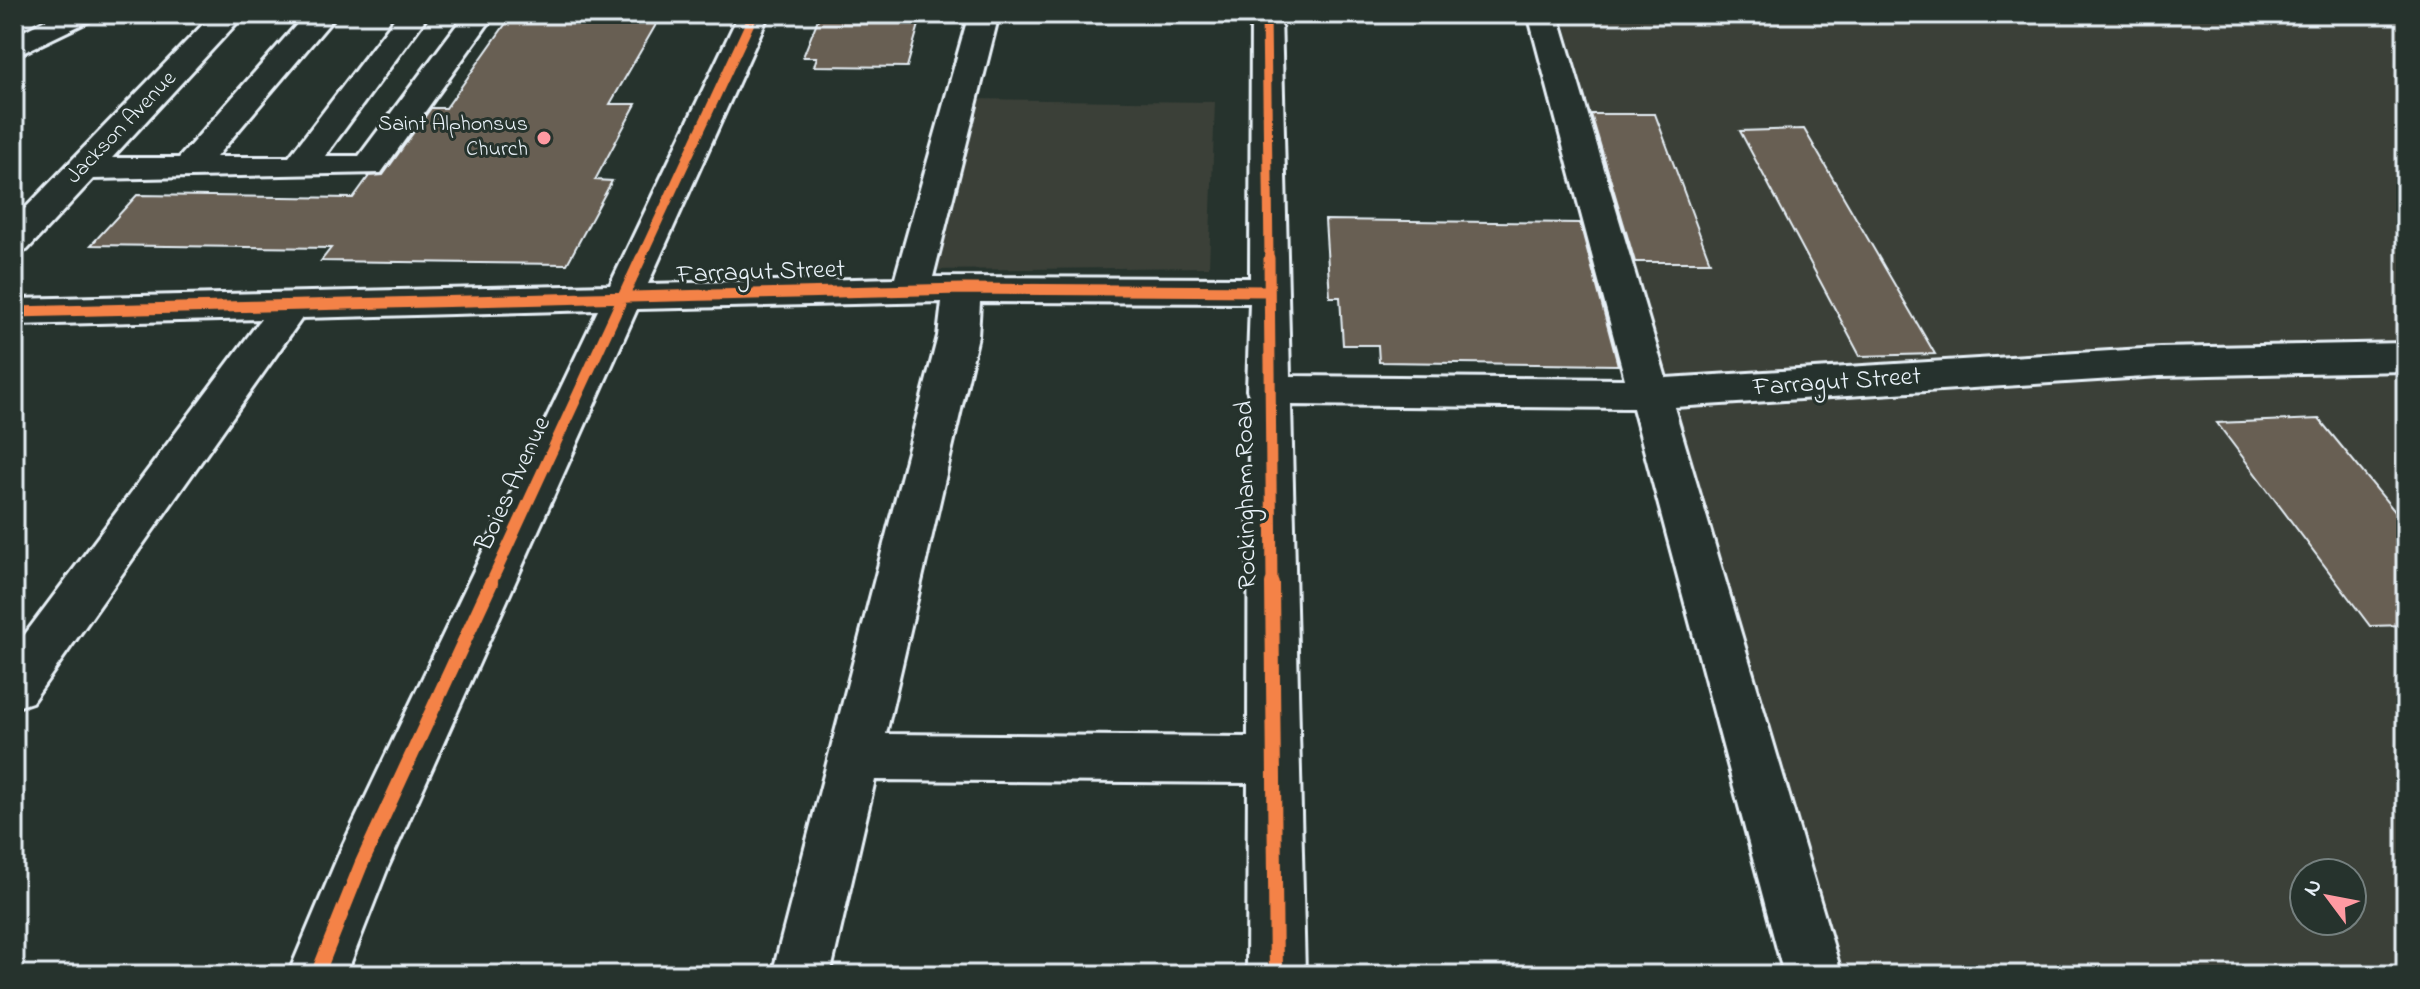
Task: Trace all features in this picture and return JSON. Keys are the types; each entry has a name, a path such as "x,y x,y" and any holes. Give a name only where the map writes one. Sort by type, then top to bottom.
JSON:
{"street":[{"path":"14,48 80,14"},
{"name":"Jackson Avenue","path":"14,242 230,14"},
{"path":"189,168 322,14"},
{"path":"299,167 414,14"},
{"path":"83,169 369,166 480,14"},
{"name":"Boies Avenue","path":"317,975 361,865 754,14"},
{"path":"910,291 984,14"},
{"name":"Rockingham Road","path":"1266,14 1267,390 1276,975"},
{"path":"1543,14 1813,975"},
{"path":"801,975 958,336 962,289"},
{"name":"Farragut Street","path":"14,312 624,300 962,289 1269,291"},
{"path":"14,687 290,307"},
{"name":"Farragut Street","path":"1267,390 1648,394 2160,362 2406,357"},
{"path":"855,757 1274,760"}],"shaded area":[{"path":"1562,14 2406,14 2406,975 1843,975 1657,362"},
{"path":"973,99 1215,102 1209,267 928,270"}],"building":[{"path":"820,14 922,14 907,67 814,66 817,57 803,57"},
{"name":"Saint Alphonsus Church","path":"509,19 658,21 610,104 636,104 595,180 612,181 567,264 321,261 331,248 91,245 137,195 353,198 369,176 383,175 431,108 446,108"},
{"path":"1591,114 1655,114 1710,262 1635,262"},
{"path":"1804,129 1935,354 1860,356 1740,131"},
{"path":"1325,220 1580,223 1618,365 1379,362 1378,345 1343,345 1340,297 1330,297"},
{"path":"2319,419 2406,525 2406,625 2370,626 2217,423"}],"cycle path":[{"path":"317,975 361,865 754,14"},
{"path":"1266,14 1276,975"},
{"path":"14,312 962,289 1269,291"}],"place":[{"name":"Saint Alphonsus Church","path":"544,138"}]}
